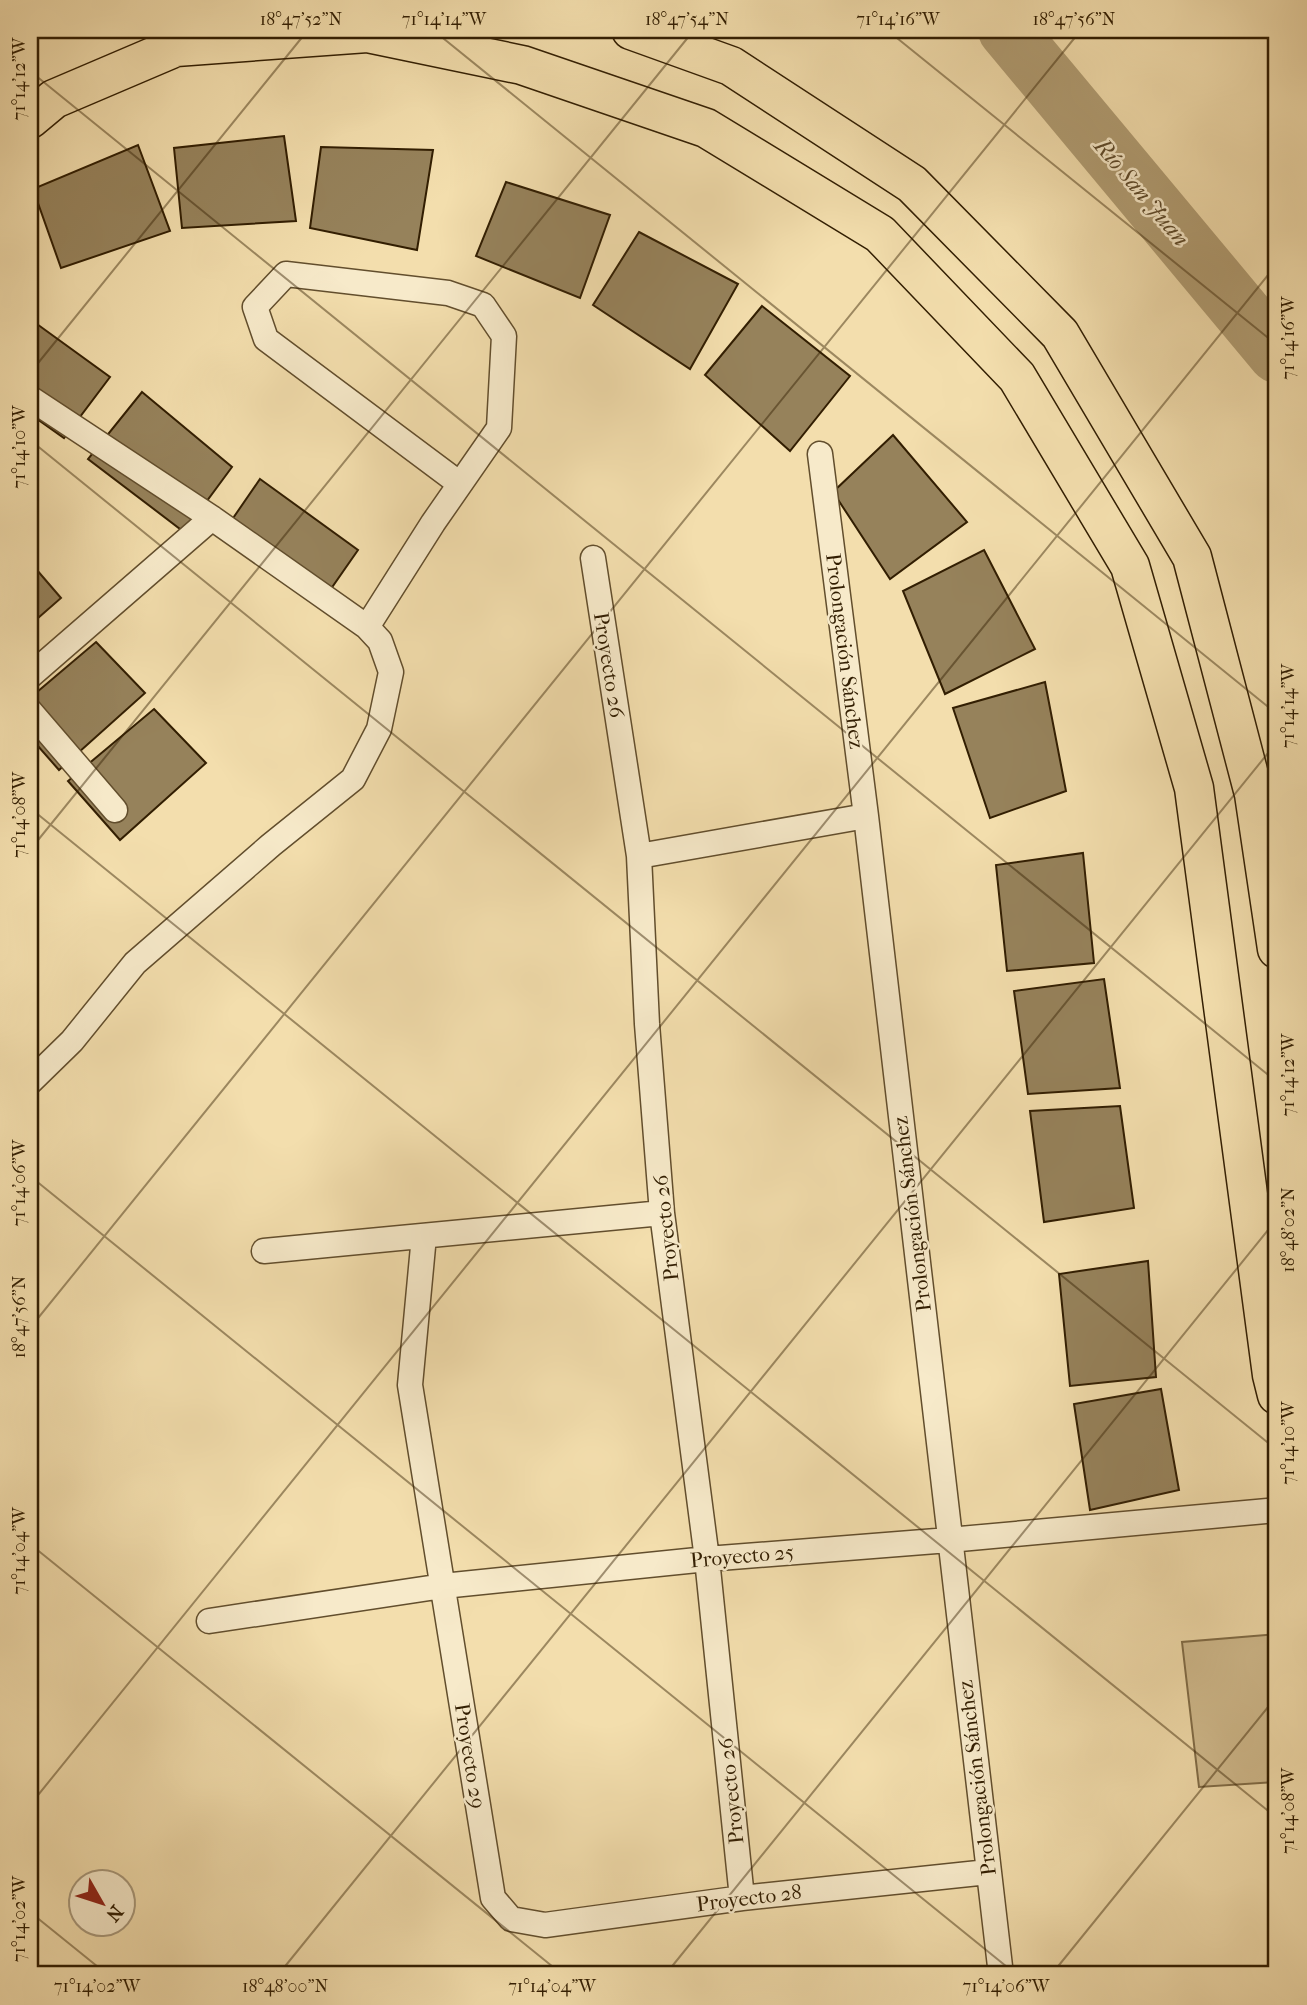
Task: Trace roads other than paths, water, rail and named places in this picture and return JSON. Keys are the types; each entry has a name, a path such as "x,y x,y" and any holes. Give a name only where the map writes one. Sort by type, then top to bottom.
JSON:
{"main road":[{"path":"30,119 54,99 176,47 368,33 522,65 706,128 880,234 1017,377 1130,566 1194,788 1270,1361 1277,1395"},
{"path":"650,33 731,66 912,184 1060,334 1192,557 1254,794 1277,949"}],"street":[{"path":"367,627 499,428 504,336 483,305 448,293 286,274 255,307 266,339 460,484"},
{"path":"30,398 212,518 367,627 380,641 391,672 379,729 354,779 271,845 135,963 72,1041 30,1082"},
{"name":"Prolongación Sánchez","path":"820,454 866,816 1001,1975"},
{"path":"30,676 212,518"},
{"name":"Proyecto 26","path":"593,558 639,856 647,1024 662,1213 707,1559 742,1898"},
{"path":"30,711 115,810"},
{"path":"639,856 866,816"},
{"path":"264,1251 662,1213"},
{"name":"Proyecto 29","path":"424,1236 410,1385 493,1898 511,1919"},
{"name":"Proyecto 25","path":"209,1620 443,1586 707,1559 949,1541 1277,1510"},
{"name":"Proyecto 28","path":"511,1919 545,1924 742,1898 988,1872"}],"waterway":[{"name":"Río San Juan","path":"1007,30 1277,354"}]}
